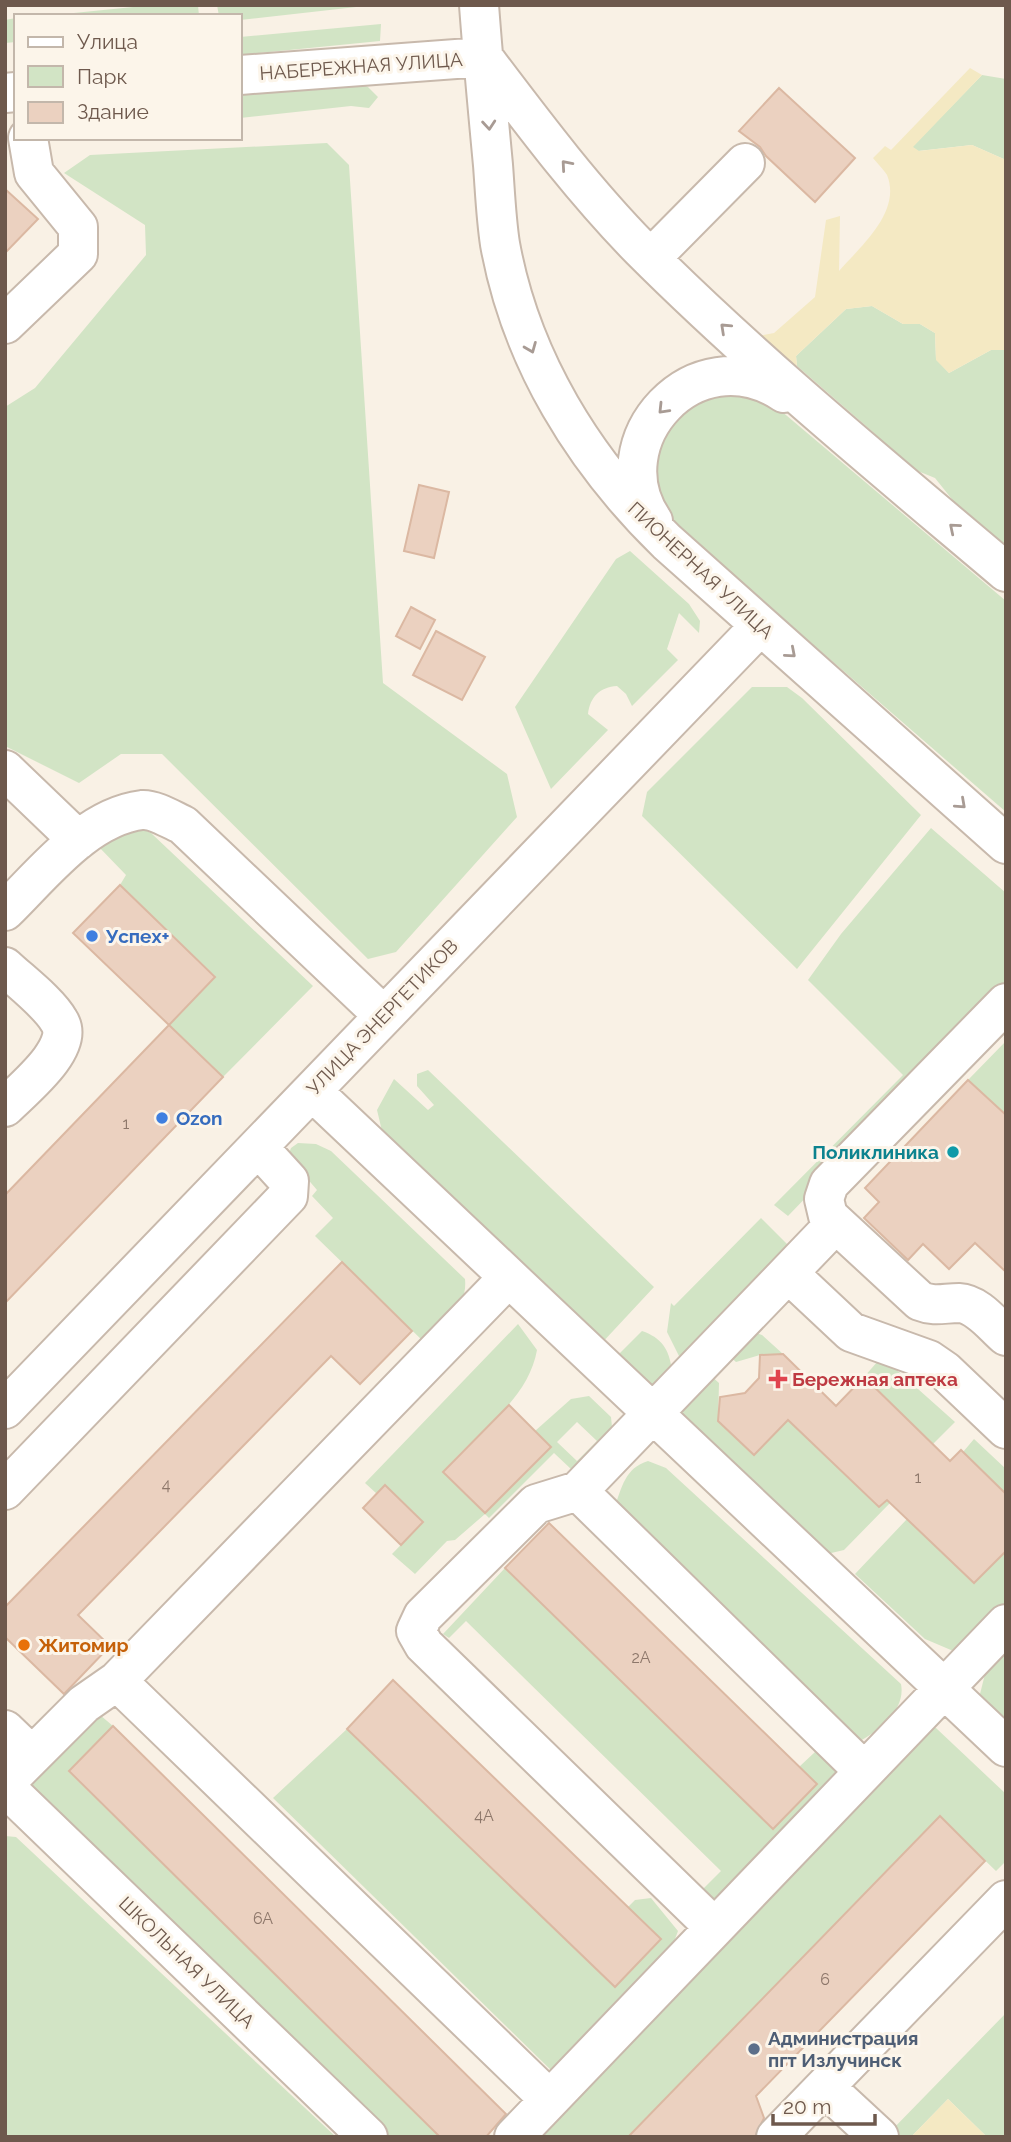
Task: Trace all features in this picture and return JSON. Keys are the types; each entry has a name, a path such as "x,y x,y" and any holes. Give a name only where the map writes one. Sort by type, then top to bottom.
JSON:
{"street":[{"name":"ПИОНЕРНАЯ УЛИЦА","path":"480,5 500,243 512,292 531,349 554,397 580,440 638,513 667,542 1006,844"},
{"name":"НАБЕРЕЖНАЯ УЛИЦА","path":"242,75 483,57"},
{"path":"483,57 551,148 651,258 830,423 1006,572"},
{"path":"5,324 78,254 78,227 34,173 28,140"},
{"path":"651,258 745,163"},
{"path":"667,542 645,509 639,487 638,463 644,438 655,416 679,393 699,379 725,374 750,376 776,388 830,423"},
{"name":"УЛИЦА ЭНЕРГЕТИКОВ","path":"5,1409 760,626"},
{"path":"5,770 78,840"},
{"path":"5,911 78,840 118,818 145,810 183,825 384,1016"},
{"path":"5,967 60,1021 64,1037 57,1053 5,1107"},
{"path":"1006,1003 829,1184 824,1199 828,1216 835,1224 920,1301 932,1306 963,1303 978,1311 1006,1336"},
{"path":"312,1091 652,1416 1006,1747"},
{"path":"5,1490 289,1196 289,1181 258,1147"},
{"path":"714,1927 424,1645 416,1631 423,1616 536,1504 578,1491 835,1224"},
{"path":"788,1273 851,1332 929,1360 945,1371 1006,1429"},
{"path":"5,1785 18,1743 117,1681 509,1278"},
{"path":"578,1491 864,1771"},
{"path":"514,2137 1006,1624"},
{"path":"117,1681 549,2099"},
{"name":"ШКОЛЬНАЯ УЛИЦА","path":"5,1785 368,2137"},
{"path":"776,2137 1006,1900"},
{"path":"825,2087 879,2137"}],"green space":[{"path":"153,5 198,5 199,14 64,14"},
{"path":"217,5 374,5 242,20 242,14 219,14"},
{"path":"14,18 14,42 5,43 5,20"},
{"path":"381,24 380,41 242,55 242,37"},
{"path":"982,75 1006,79 1006,160 972,145 918,151 912,147"},
{"path":"354,82 368,87 378,97 369,108 351,106 242,118 242,91"},
{"path":"327,143 349,165 383,683 507,774 517,817 396,952 368,959 162,754 121,754 79,783 5,746 5,407 35,388 146,255 145,225 64,173 90,155"},
{"path":"872,306 903,324 920,324 935,333 936,359 949,373 991,350 1006,350 1006,546 955,503 935,478 898,463 874,433 797,366 796,356 846,309"},
{"path":"732,393 767,402 780,410 1006,601 1006,812 674,524 659,501 654,465 667,429 692,405"},
{"path":"630,551 689,604 700,621 699,633 679,613 667,649 678,660 632,706 626,694 617,686 606,688 597,694 588,714 608,730 551,789 515,707 616,559"},
{"path":"752,687 787,687 802,698 921,815 797,969 642,816 647,792"},
{"path":"133,825 151,833 313,986 223,1077 169,1025 215,976 120,885 126,875 97,845"},
{"path":"931,828 1006,893 1006,990 788,1216 774,1205 903,1075 808,980 841,934"},
{"path":"1006,1041 1006,1115 968,1080"},
{"path":"428,1070 654,1287 600,1345 382,1131 377,1110 394,1079 428,1110 434,1105 417,1086 417,1074"},
{"path":"298,1143 316,1144 331,1151 465,1279 463,1299 453,1315 425,1343 315,1236 333,1218 312,1196 317,1190 288,1156 291,1148"},
{"path":"761,1218 792,1249 681,1360 667,1332 671,1303 674,1306"},
{"path":"518,1324 537,1350 532,1369 511,1401 443,1472 485,1513 551,1447 535,1431 571,1399 589,1396 611,1417 612,1427 572,1470 554,1453 489,1518 485,1514 455,1540 447,1541 415,1574 392,1554 423,1522 385,1486 377,1494 365,1483","holes":["577,1422 597,1441 577,1461 557,1442"]},
{"path":"642,1331 655,1337 663,1345 672,1370 646,1391 618,1355"},
{"path":"753,1332 762,1335 783,1354 760,1355 736,1362 728,1355"},
{"path":"878,1361 890,1364 955,1422 933,1444 864,1377"},
{"path":"709,1374 719,1383 718,1421 754,1455 801,1406 806,1437 879,1507 887,1500 890,1503 844,1550 827,1554 680,1421 680,1410"},
{"path":"974,1439 1006,1469 1006,1494 963,1452"},
{"path":"648,1461 666,1468 901,1684 895,1710 875,1732 858,1742 614,1509 629,1473"},
{"path":"907,1519 974,1583 1006,1551 1006,1605 958,1653 925,1639 855,1574"},
{"path":"505,1568 773,1829 817,1784 799,1767 815,1752 832,1761 840,1780 715,1904 696,1896 721,1871 466,1621 449,1638 443,1634"},
{"path":"1006,1651 1006,1728 977,1706 985,1674"},
{"path":"100,1715 113,1726 69,1772 440,2137 378,2137 31,1798 33,1783"},
{"path":"925,1727 936,1728 1006,1794 1006,1861 996,1871 940,1817 628,2137 541,2137"},
{"path":"347,1729 615,1987 661,1939 628,1907 635,1900 651,1898 678,1931 672,1947 554,2073 273,1798"},
{"path":"5,1836 16,1837 336,2137 5,2137"},
{"path":"1006,2013 1006,2137 987,2137 948,2099 911,2137 891,2137 888,2134"}],"sand":[{"path":"970,68 982,75 913,147 919,151 972,145 1006,160 1006,350 991,350 949,373 936,360 935,333 920,324 903,324 872,306 846,309 796,356 797,366 758,336 774,333 815,297 826,220 840,216 839,271 867,240 884,215 890,189 887,175 873,158 885,146 891,150"},
{"path":"948,2099 987,2137 911,2137"}],"building":[{"path":"779,88 855,158 815,202 766,156 760,147 739,131"},
{"path":"5,189 38,219 5,253"},
{"path":"419,485 449,492 434,558 404,551"},
{"path":"411,607 435,620 420,649 396,636"},
{"path":"436,631 485,657 462,700 413,675"},
{"path":"120,885 215,977 169,1025 73,933"},
{"path":"169,1025 223,1077 5,1303 5,1195"},
{"name":"Поликлиника","path":"968,1080 1006,1115 1006,1272 975,1243 949,1269 923,1244 908,1260 864,1218 879,1202 865,1188"},
{"path":"342,1262 412,1331 360,1384 331,1356 78,1615 110,1646 64,1694 5,1637 5,1607"},
{"path":"783,1354 836,1406 864,1377 950,1461 961,1450 1006,1494 1006,1551 974,1583 887,1500 879,1507 788,1420 754,1455 718,1421 720,1397 745,1393 759,1378 760,1355"},
{"path":"509,1405 551,1447 485,1513 443,1472"},
{"path":"385,1485 423,1522 401,1545 363,1508"},
{"path":"549,1523 817,1784 773,1829 505,1568"},
{"path":"393,1680 661,1939 615,1987 347,1729"},
{"path":"113,1726 506,2114 486,2137 440,2137 69,1771"},
{"path":"940,1816 985,1861 756,2096 764,2118 755,2137 628,2137"}],"place":[{"name":"Успех+","path":"92,936"},
{"name":"Ozon","path":"162,1118"},
{"name":"Поликлиника","path":"953,1152"},
{"name":"Бережная аптека","path":"778,1379"},
{"name":"Житомир","path":"24,1645"},
{"name":"Администрация пгт Излучинск","path":"754,2049"}]}
